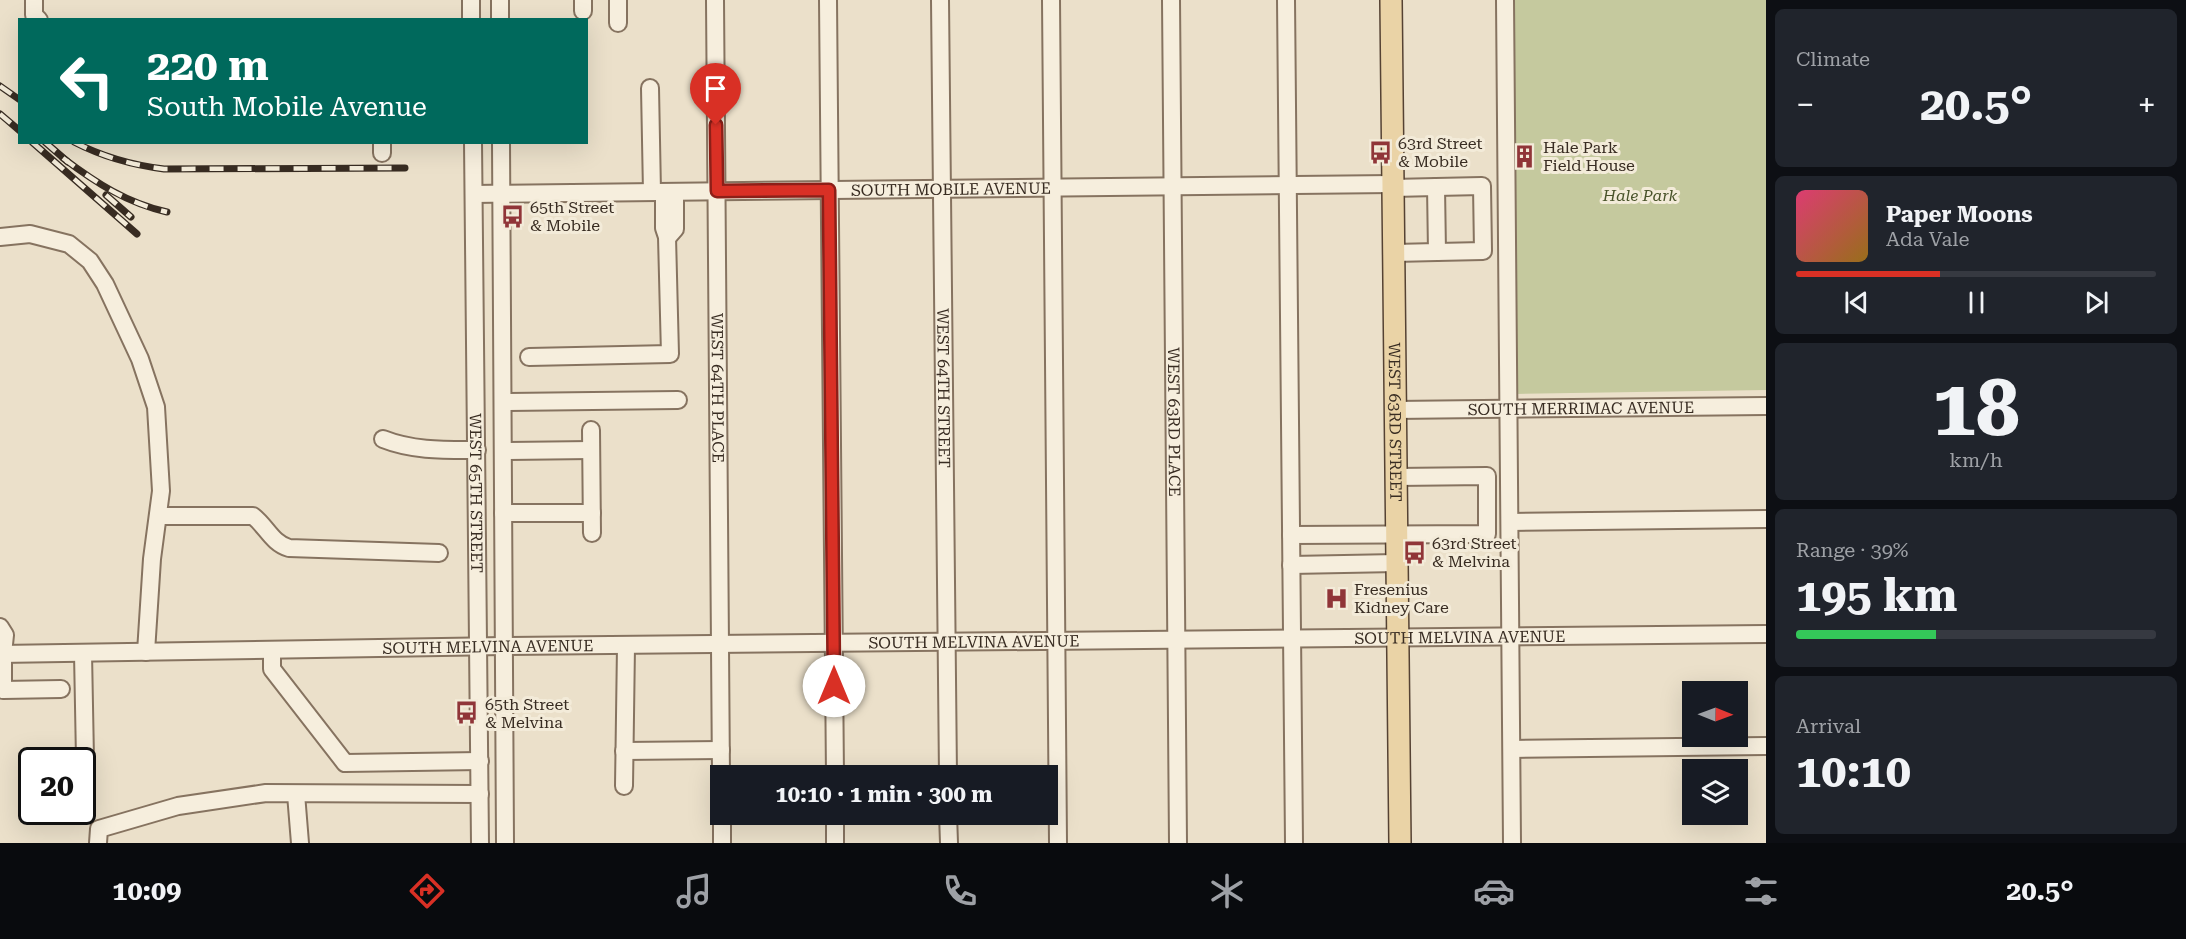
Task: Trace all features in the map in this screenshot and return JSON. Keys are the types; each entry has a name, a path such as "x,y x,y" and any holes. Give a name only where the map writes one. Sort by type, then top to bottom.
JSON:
{"main road":[{"name":"WEST 63RD STREET","path":"1391,0 1400,843"}],"street":[{"path":"34,0 34,15 37,18"},
{"path":"471,0 471,18"},
{"path":"500,0 500,18"},
{"path":"618,0 618,22"},
{"name":"WEST 64TH PLACE","path":"715,0 721,765"},
{"path":"828,0 835,765"},
{"name":"WEST 64TH STREET","path":"940,0 948,765"},
{"path":"1050,0 1058,843"},
{"name":"WEST 63RD PLACE","path":"1171,0 1178,843"},
{"path":"1286,0 1294,843"},
{"path":"1505,0 1512,843"},
{"path":"530,357 670,354 667,237 675,229 664,192 650,88"},
{"name":"WEST 65TH STREET","path":"473,144 480,843"},
{"name":"WEST 65TH STREET","path":"501,144 505,843"},
{"name":"SOUTH MOBILE AVENUE","path":"474,194 1288,185 1482,186 1484,251 1437,252"},
{"path":"1394,253 1437,252 1436,187"},
{"path":"0,237 30,234 69,244 90,261 105,284 140,359 156,407 161,491 152,559 146,652"},
{"path":"502,402 678,400"},
{"name":"SOUTH MERRIMAC AVENUE","path":"1395,410 1766,406"},
{"path":"591,430 592,533"},
{"path":"383,439 396,444 425,449 477,450"},
{"path":"503,451 591,450"},
{"path":"1291,535 1487,534 1487,476 1396,477"},
{"path":"503,513 592,513"},
{"path":"158,516 253,516 263,524 278,544 289,548 439,553"},
{"path":"1510,522 1766,519"},
{"path":"1291,565 1397,563"},
{"path":"0,627 5,634 1,654 3,690 61,689"},
{"name":"SOUTH MELVINA AVENUE","path":"1,654 479,646 1766,634"},
{"path":"624,786 626,646"},
{"path":"272,650 272,669 345,762 480,761"},
{"path":"83,653 85,747"},
{"path":"1512,749 1766,746"},
{"path":"624,751 721,750"},
{"path":"98,843 99,830 178,806 266,793 480,794"},
{"path":"296,794 300,843"},
{"path":"722,825 722,843"},
{"path":"835,825 836,843"},
{"path":"948,825 948,843"}],"green space":[{"name":"Hale Park","path":"1512,0 1766,0 1766,390 1515,394"}],"railway":[{"path":"0,86 18,99"},
{"path":"0,114 18,129"},
{"path":"34,144 137,234"},
{"path":"47,144 68,162"},
{"path":"78,144 118,160 164,169 405,168"},
{"path":"63,158 125,198 167,212"},
{"path":"106,195 131,217"}],"place":[{"name":"63rd Street & Mobile","path":"1380,152"},
{"name":"Hale Park Field House","path":"1525,156"},
{"name":"65th Street & Mobile","path":"512,216"},
{"name":"63rd Street & Melvina","path":"1414,552"},
{"name":"Fresenius Kidney Care","path":"1336,598"},
{"name":"65th Street & Melvina","path":"467,713"}],"route":[{"path":"716,125 717,191 829,190 834,686"}]}
